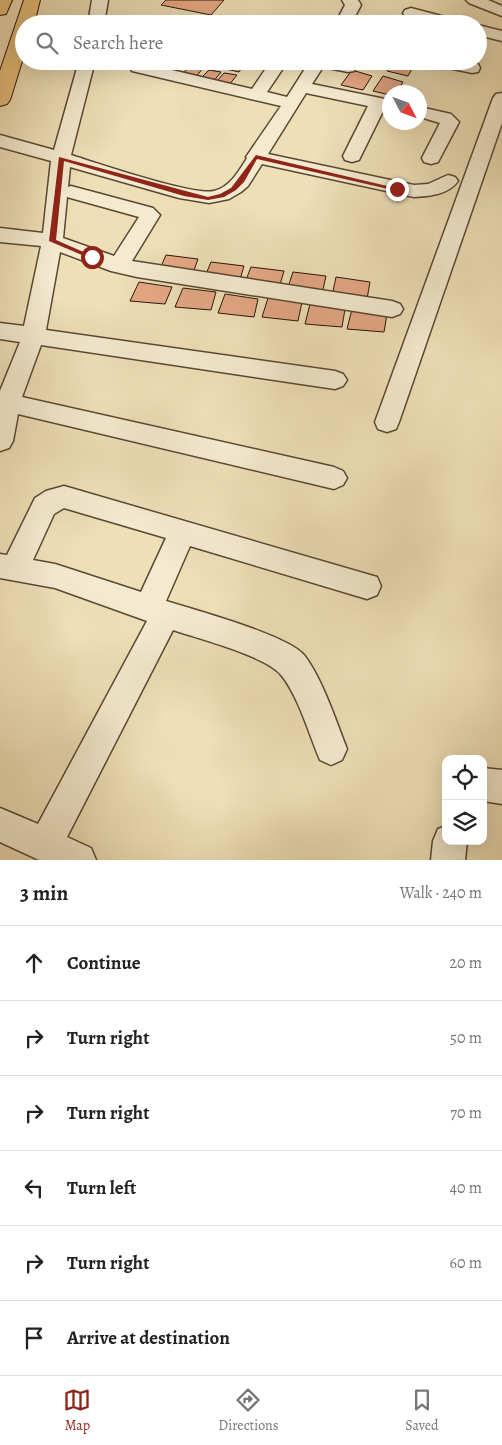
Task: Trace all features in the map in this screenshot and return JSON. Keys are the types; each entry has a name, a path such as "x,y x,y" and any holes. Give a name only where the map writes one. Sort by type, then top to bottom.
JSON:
{"main road":[{"path":"0,10 4,0"},
{"path":"27,15 32,0"},
{"path":"0,100 15,53"}],"street":[{"path":"98,15 100,0"},
{"path":"348,15 353,5 350,0"},
{"path":"408,15 426,0"},
{"path":"474,0 502,11"},
{"path":"487,32 502,36"},
{"path":"0,441 4,401 33,337 52,241 62,158 85,70"},
{"path":"151,70 290,103"},
{"path":"256,95 274,70"},
{"path":"0,141 186,194 208,198 222,196 241,182 312,70"},
{"path":"301,87 382,104"},
{"path":"387,422 502,98"},
{"path":"352,156 382,107"},
{"path":"427,114 445,118 450,122 430,158"},
{"path":"256,157 414,191 432,190 448,181"},
{"path":"72,192 146,212 150,215 118,266"},
{"path":"0,236 52,241 118,266 217,284 392,310"},
{"path":"0,331 335,380"},
{"path":"4,401 334,478"},
{"path":"331,749 303,681 292,664 274,651 55,576 8,567 44,506 55,499 64,497 367,586"},
{"path":"44,845 157,611 183,531"},
{"path":"487,785 502,787"},
{"path":"0,825 79,860"},
{"path":"448,860 450,845"}],"building":[{"path":"166,0 224,0 211,15 161,5"},
{"path":"164,70 179,70 175,74"},
{"path":"186,70 201,70 195,78 182,74"},
{"path":"209,70 221,72 213,82 200,79"},
{"path":"352,70 372,76 363,90 341,85"},
{"path":"388,70 411,70 408,76"},
{"path":"224,73 237,75 229,85 216,82"},
{"path":"383,76 403,82 401,85 382,85 382,93 373,91"},
{"path":"166,255 198,259 192,276 158,273"},
{"path":"211,262 244,266 239,283 204,279"},
{"path":"251,267 284,271 279,288 244,285"},
{"path":"293,272 326,276 322,294 287,290"},
{"path":"336,277 370,282 367,299 332,296"},
{"path":"139,282 172,287 165,304 130,301"},
{"path":"183,288 216,292 211,310 175,307"},
{"path":"225,294 258,299 254,317 218,313"},
{"path":"268,298 302,302 298,321 262,317"},
{"path":"310,304 345,309 342,327 305,324"},
{"path":"352,309 387,314 384,332 347,329"}],"route":[{"path":"92,257 52,241 62,158 186,194 208,198 222,196 234,189 241,182 256,157 397,189"}]}
